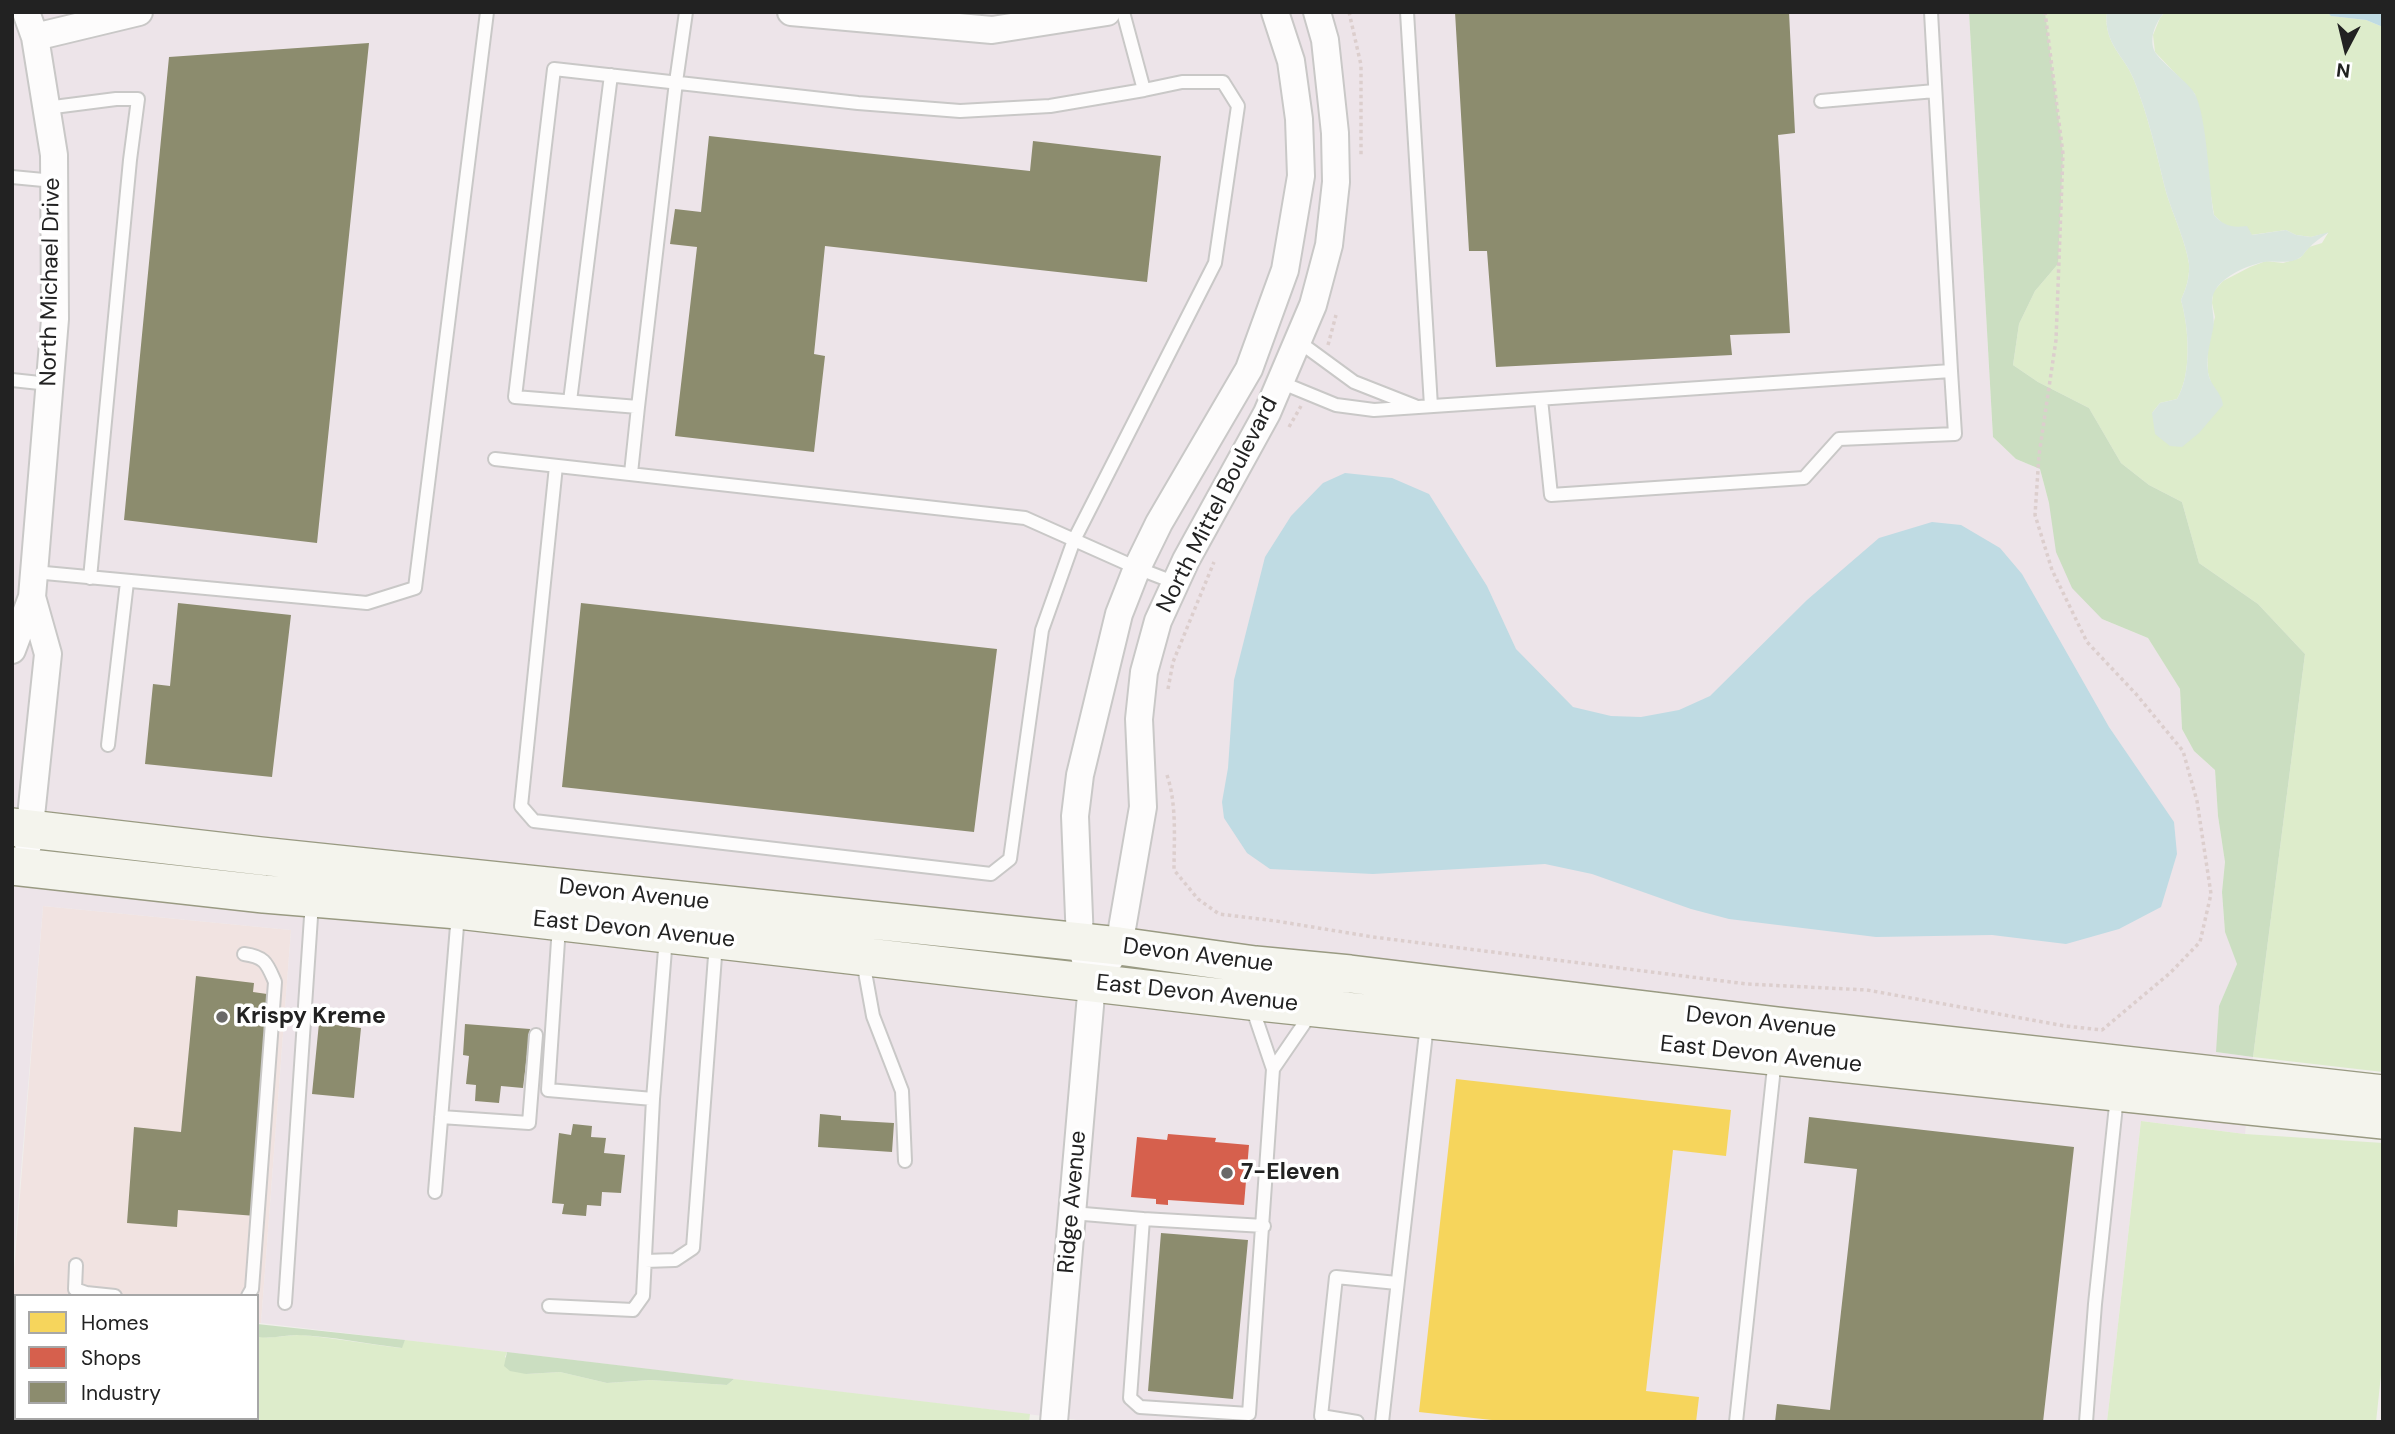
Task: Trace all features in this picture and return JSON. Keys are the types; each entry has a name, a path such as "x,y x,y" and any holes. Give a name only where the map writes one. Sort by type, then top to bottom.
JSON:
{"main road":[{"name":"Devon Avenue","path":"21,828 118,858 1119,946 1253,983 1350,974 1429,1002 2119,1079 2383,1094"},
{"name":"East Devon Avenue","path":"19,867 118,858 313,898 458,910 1092,983 1253,983 1315,1007 1429,1002"},
{"path":"2119,1079 2383,1120"}],"street":[{"name":"North Michael Drive","path":"12,650 30,588 55,319 54,155 35,37 26,12"},
{"path":"35,37 139,12"},
{"path":"791,12 992,30 1107,12"},
{"name":"North Mittel Boulevard","path":"1092,983 1080,942 1075,816 1080,775 1119,614 1159,523 1250,369 1285,270 1301,165 1299,119 1291,61 1275,12"},
{"name":"North Mittel Boulevard","path":"1092,983 1119,946 1143,807 1139,719 1144,672 1158,621 1267,413 1313,305 1329,245 1336,182 1335,133 1325,40 1317,12"},
{"name":"North Michael Drive","path":"19,867 21,828 48,654 30,588"},
{"name":"Ridge Avenue","path":"1054,1422 1092,983"}],"lane":[{"path":"30,588 90,578 367,603 415,588 487,12"},
{"path":"631,473 686,12"},
{"path":"1123,12 1144,90"},
{"path":"1407,12 1425,407"},
{"path":"1541,399 1551,495 1804,478 1839,439 1955,434 1931,12"},
{"path":"556,466 521,806 534,821 991,874 1010,859 1042,630 1073,540 1215,263 1238,106 1223,82 1182,82 1050,106 960,111 858,103 554,69 515,397 638,407"},
{"path":"570,401 611,75"},
{"path":"1821,101 1935,91"},
{"path":"46,108 138,99 90,578"},
{"path":"12,177 54,181"},
{"path":"1298,341 1354,383 1425,407"},
{"path":"1280,382 1336,405 1374,410 1951,371"},
{"path":"12,380 49,384"},
{"path":"495,459 1025,518 1176,583"},
{"path":"108,745 127,582"},
{"path":"285,1303 313,898"},
{"path":"435,1192 458,910"},
{"path":"560,922 548,1090 653,1099"},
{"path":"549,1306 633,1310 643,1296 653,1099 666,933"},
{"path":"645,1261 675,1260 693,1248 716,939"},
{"path":"244,954 259,956 275,982 252,1289 249,1294"},
{"path":"862,955 873,1016 902,1091 905,1161"},
{"path":"1143,1220 1130,1398 1140,1407 1250,1414 1273,1069 1253,983"},
{"path":"1381,1422 1429,1002"},
{"path":"1273,1069 1315,1007"},
{"path":"441,1117 529,1123 536,1035"},
{"path":"1736,1422 1776,1042"},
{"path":"2086,1422 2095,1304 2119,1079"},
{"path":"1072,1213 1143,1220 1264,1226"},
{"path":"76,1265 75,1289 96,1294"},
{"path":"1357,1422 1321,1416 1336,1277 1397,1283"}],"path":[{"path":"1349,12 1361,65 1361,162"},
{"path":"1164,767 1171,788 1174,870 1198,899 1219,914 1373,937 1746,984 1867,990 2065,1026 2102,1030 2170,973 2200,942 2211,894 2197,801 2183,751 2136,694 2087,642 2052,570 2035,515 2039,455 2056,340 2063,154 2045,12"},
{"path":"1322,359 1338,310"},
{"path":"1287,430 1307,393"},
{"path":"1166,699 1173,662 1218,553"}],"shaded area":[{"path":"12,12 1969,12 1993,437 2016,459 2040,469 2049,503 2102,619 2148,638 2180,689 2182,729 2194,751 2215,770 2225,862 2222,892 2225,932 2237,964 2219,1006 2217,1052 2253,1057 2245,1134 2141,1121 2107,1422 1094,1422 261,1323 291,930 43,906 12,1279"},
{"path":"2107,12 2165,12 2154,31 2153,47 2158,56 2193,91 2198,101 2214,215 2218,219 2237,227 2247,226 2252,235 2286,230 2296,235 2311,237 2329,232 2297,259 2288,262 2264,262 2248,267 2231,275 2217,287 2212,302 2214,325 2208,366 2209,376 2223,405 2199,433 2182,447 2170,446 2155,434 2152,413 2160,403 2177,399 2185,377 2188,351 2181,300 2189,274 2189,264 2134,80 2108,33"},
{"path":"43,906 291,930 261,1323 259,1294 12,1296"}],"green space":[{"path":"1969,12 2045,12 2063,154 2058,264 2035,291 2019,324 2013,365 2038,382 2089,408 2121,463 2149,485 2182,502 2199,563 2258,604 2305,654 2253,1057 2216,1052 2219,1006 2237,964 2225,932 2222,892 2225,862 2215,770 2194,751 2182,729 2180,689 2148,638 2102,619 2072,588 2056,552 2049,503 2040,469 2016,459 1993,437"},
{"path":"2045,12 2107,12 2108,33 2139,93 2168,197 2182,236 2189,264 2181,300 2188,351 2185,377 2177,399 2160,403 2152,413 2212,386 2208,373 2207,348 2215,317 2213,292 2223,281 2266,261 2283,263 2300,258 2309,247 2322,243 2328,233 2311,237 2296,235 2286,230 2251,235 2223,224 2214,215 2195,94 2155,52 2153,35 2160,18 2165,12 2327,12 2332,16 2366,20 2383,27 2383,1072 2253,1057 2305,654 2258,604 2199,563 2182,502 2149,485 2121,463 2089,408 2038,382 2013,365 2019,324 2035,291 2058,264"},
{"path":"2141,1121 2245,1134 2383,1143 2383,1356 2376,1422 2107,1422"},
{"path":"12,1322 14,1420 259,1420 259,1336 295,1335 401,1348 405,1340 507,1352 505,1357 526,1374 560,1372 607,1383 650,1380 727,1385 734,1379 1030,1414 1029,1422 12,1422"},
{"path":"259,1324 405,1340 402,1348 297,1335 259,1337"},
{"path":"507,1352 734,1379 727,1385 650,1380 607,1383 560,1372 526,1374 510,1371 504,1366"}],"water":[{"path":"2327,12 2383,12 2383,27 2366,20 2331,16"},
{"path":"1345,473 1392,478 1429,494 1487,586 1516,649 1573,707 1611,716 1641,717 1679,710 1710,696 1807,600 1879,538 1932,522 1961,525 2000,548 2022,574 2109,727 2174,822 2177,854 2161,907 2119,929 2066,944 1992,935 1876,937 1729,919 1691,909 1592,874 1545,864 1373,874 1270,869 1247,853 1224,818 1222,802 1228,768 1234,680 1265,557 1291,516 1323,483"}],"building: Homes":[{"path":"1456,1079 1731,1110 1726,1156 1673,1150 1646,1391 1699,1397 1696,1422 1510,1422 1419,1412"}],"building: Shops":[{"path":"1168,1134 1216,1138 1215,1142 1249,1145 1244,1205 1168,1200 1168,1205 1156,1204 1156,1199 1131,1197 1137,1137 1167,1140"}],"building: Industry":[{"path":"1455,12 1789,12 1795,133 1778,135 1790,333 1730,335 1732,355 1496,367 1487,251 1469,251"},
{"path":"369,43 317,543 124,520 169,57"},
{"path":"709,136 1030,171 1033,141 1161,156 1147,282 825,246 814,354 825,356 814,452 675,436 697,247 670,244 675,209 701,212"},
{"path":"178,603 291,615 272,777 145,764 153,684 170,686"},
{"path":"581,603 997,649 974,832 562,787"},
{"path":"196,976 254,983 253,992 274,995 256,1216 178,1210 177,1227 127,1223 134,1127 181,1132"},
{"path":"319,1023 361,1028 354,1098 312,1094"},
{"path":"465,1024 530,1029 523,1088 501,1086 499,1103 475,1101 476,1085 466,1084 469,1056 463,1055"},
{"path":"820,1114 841,1116 841,1120 894,1123 892,1152 818,1147"},
{"path":"1809,1117 2074,1147 2043,1422 1775,1422 1777,1404 1830,1410 1857,1169 1804,1163"},
{"path":"573,1124 592,1126 591,1137 606,1138 604,1153 625,1155 621,1193 602,1192 601,1206 587,1205 586,1216 562,1214 564,1204 552,1203 559,1133 571,1135"},
{"path":"1161,1233 1248,1240 1233,1399 1148,1391"}],"place":[{"name":"Krispy Kreme","path":"222,1017"},
{"name":"7-Eleven","path":"1227,1173"}]}
